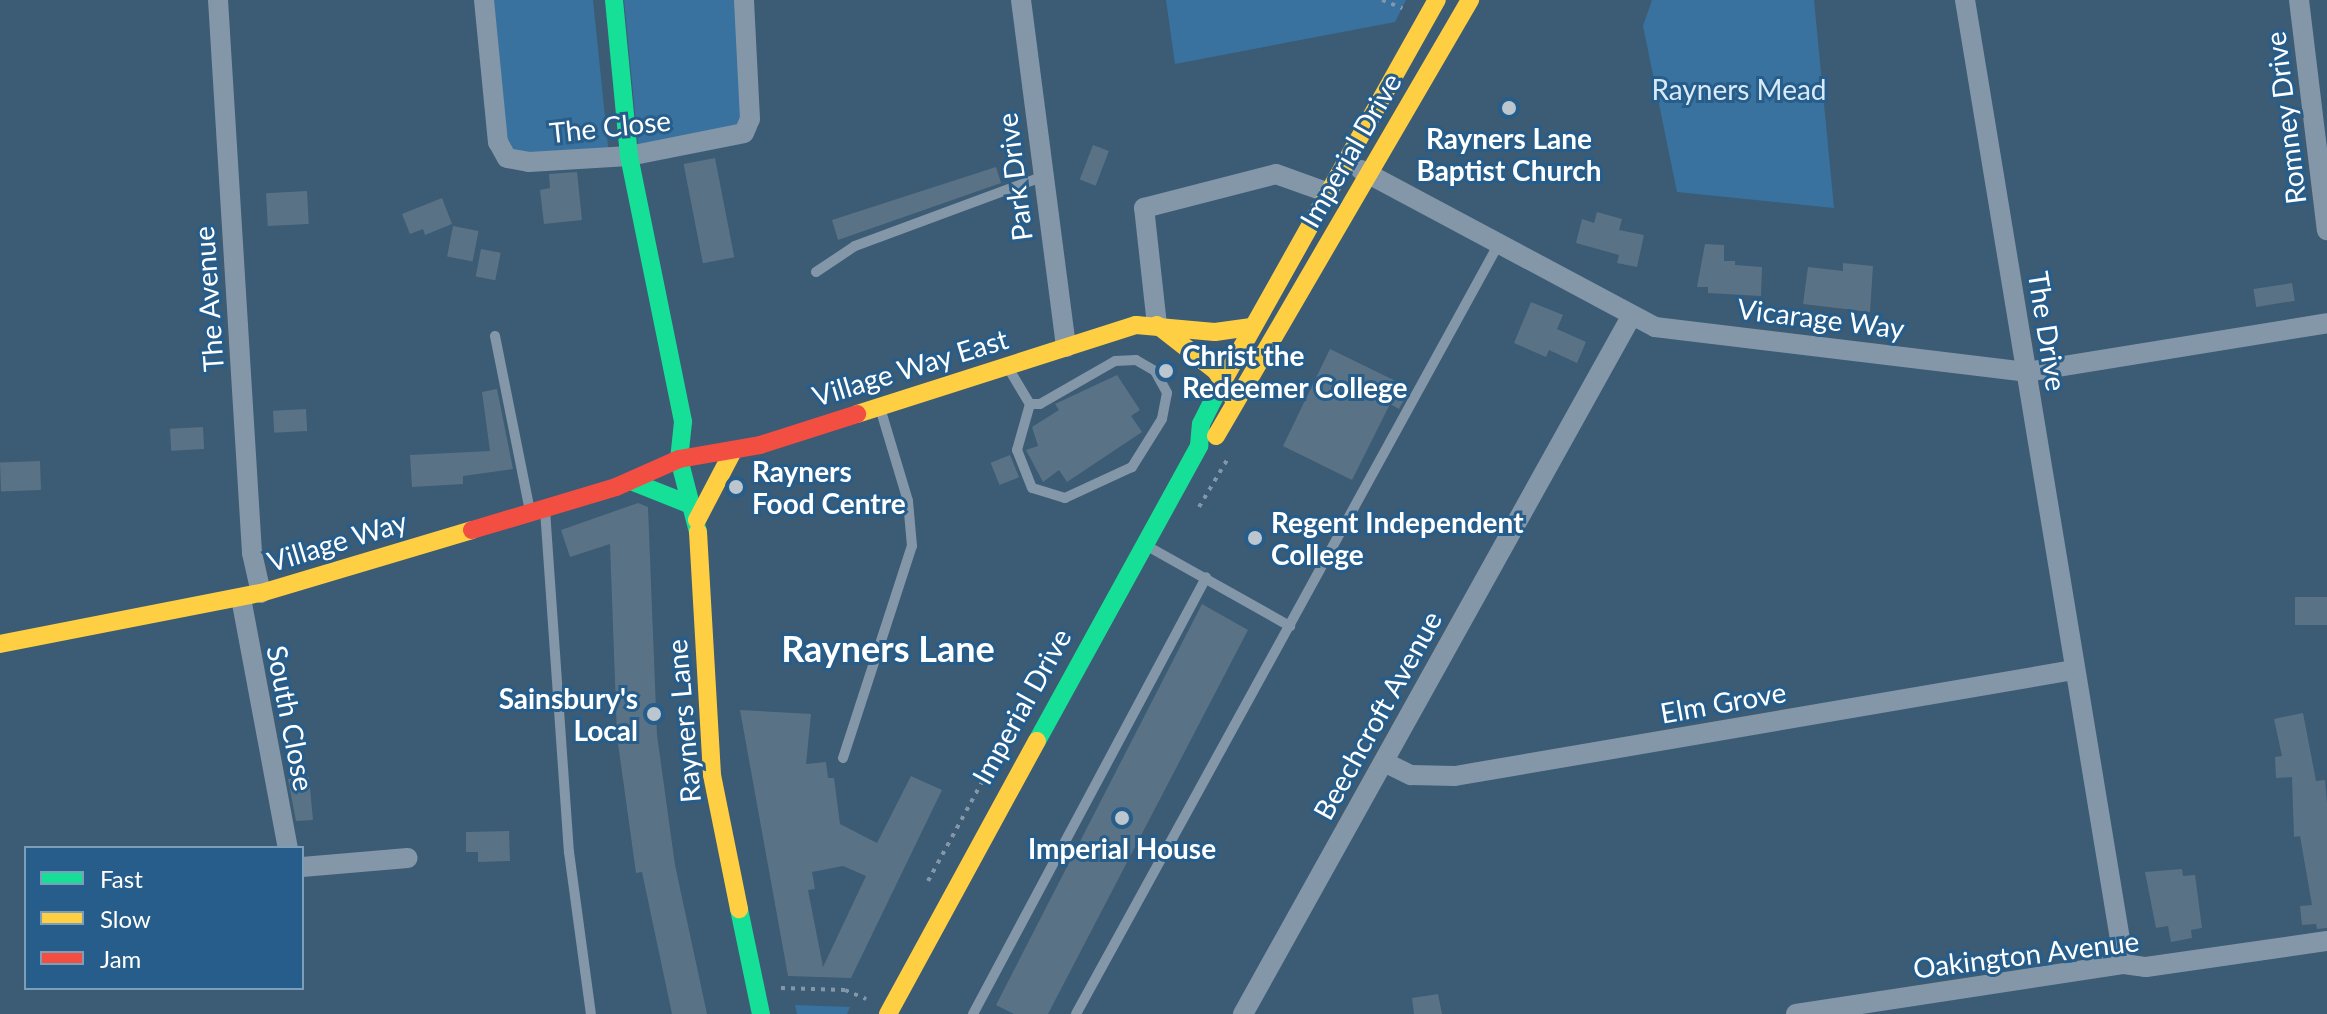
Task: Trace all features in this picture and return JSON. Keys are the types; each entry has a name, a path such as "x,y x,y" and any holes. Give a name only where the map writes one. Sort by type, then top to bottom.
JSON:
{"street":[{"name":"The Avenue","path":"218,0 252,553 251,596"},
{"name":"The Close","path":"484,0 498,142 507,158 529,162 629,156 744,133 750,119 744,0"},
{"name":"Rayners Lane","path":"614,0 629,156 683,422 679,459 694,512 712,775 761,1014"},
{"name":"Park Drive","path":"1021,0 1066,347"},
{"name":"Imperial Drive","path":"888,1014 897,1006 1142,544 1199,446 1201,424 1250,327 1437,0"},
{"name":"Imperial Drive","path":"1199,446 1218,435 1470,0"},
{"name":"The Drive","path":"1965,0 2124,964"},
{"name":"Romney Drive","path":"2299,0 2327,230"},
{"name":"Vicarage Way","path":"1346,162 1497,247 1655,327 2026,372 2327,323"},
{"path":"1236,403 1223,379 1157,325 1144,208 1276,174 1326,192"},
{"name":"Beechcroft Avenue","path":"1243,1014 1631,317"},
{"name":"Village Way East","path":"679,459 714,451 733,451 1136,325 1215,332 1250,327"},
{"path":"683,422 714,451"},
{"path":"633,482 694,512 733,451"},
{"name":"Village Way","path":"0,644 251,596 633,482 642,472 679,459"},
{"name":"South Close","path":"251,596 288,846"},
{"name":"Elm Grove","path":"1384,762 1411,775 1455,776 2074,670"},
{"path":"304,867 408,858"},
{"name":"Oakington Avenue","path":"1796,1014 2124,964 2146,967 2327,941"}],"lane":[{"path":"816,272 855,246 1042,177"},
{"path":"1076,1014 1497,247"},
{"path":"495,336 537,509 569,852 591,1014"},
{"path":"1007,365 1030,404 1017,450 1032,488 1065,498 1132,467 1162,419 1167,393 1155,371 1136,360 1115,361 1040,404 1030,404"},
{"path":"843,758 912,546 908,501 880,405"},
{"path":"1142,544 1290,626"},
{"path":"973,1014 1206,577"}],"path":[{"path":"780,988 845,990 872,1002"}],"green space":[{"path":"484,0 593,0 609,156 507,158"},
{"path":"624,0 744,0 744,133 639,154"},
{"path":"1166,0 1406,0 1395,22 1175,64"},
{"name":"Rayners Mead","path":"1652,0 1814,0 1834,208 1677,192 1643,26"},
{"path":"795,1005 850,1007 847,1014 797,1014"}],"building":[{"path":"1093,145 1109,151 1096,186 1080,180"},
{"path":"715,158 734,257 703,263 684,164"},
{"path":"996,167 1001,183 838,240 832,220"},
{"path":"577,172 582,220 544,224 540,190 550,188 549,174"},
{"path":"307,191 309,224 268,226 266,193"},
{"path":"442,198 452,224 425,235 423,229 410,234 402,214"},
{"path":"1597,212 1622,219 1619,230 1644,235 1637,267 1617,263 1619,255 1576,243 1582,219 1594,223"},
{"path":"453,226 479,231 473,261 447,256"},
{"path":"1705,244 1724,245 1724,261 1762,267 1761,296 1708,293 1708,287 1697,287"},
{"path":"481,249 501,253 495,280 476,276"},
{"path":"1843,263 1873,266 1870,312 1803,304 1808,267 1843,271"},
{"path":"2292,283 2295,301 2256,307 2253,289"},
{"path":"1531,302 1563,315 1557,329 1586,342 1577,363 1549,350 1546,357 1514,343"},
{"path":"1330,349 1410,388 1399,409 1390,404 1352,480 1283,446"},
{"path":"1117,375 1140,410 1131,416 1142,432 1067,482 1059,470 1043,482 1026,450 1038,446 1032,427 1059,410 1055,404"},
{"path":"497,389 513,469 463,476 463,484 412,487 410,455 490,451 482,392"},
{"path":"306,409 307,431 274,433 273,411"},
{"path":"203,427 204,449 171,451 170,429"},
{"path":"1010,455 1019,477 1000,485 991,463"},
{"path":"40,461 41,490 1,491 0,462"},
{"path":"638,503 648,507 657,735 675,865 707,1014 672,1014 642,872 636,873 617,736 610,544 570,557 561,530"},
{"path":"2295,597 2327,597 2327,625 2295,625"},
{"name":"Imperial House","path":"1202,604 1248,630 1048,1014 1014,1014 996,1005"},
{"path":"740,710 811,714 806,764 826,762 828,778 834,778 840,824 877,843 911,776 942,790 851,978 788,976","holes":["843,866 866,876 823,967 808,890 815,889 812,872"]},
{"path":"2303,713 2316,781 2325,780 2327,803 2327,928 2317,929 2316,924 2302,925 2300,906 2312,905 2300,836 2294,837 2292,777 2276,778 2275,757 2282,756 2274,719"},
{"path":"309,777 313,820 296,821 288,779"},
{"path":"509,831 510,861 478,862 478,852 466,852 466,832"},
{"path":"2182,869 2183,876 2195,875 2202,928 2191,930 2192,938 2171,942 2168,926 2156,928 2145,872"},
{"path":"1438,994 1442,1014 1414,1014 1412,998"}],"traffic: fast":[{"path":"614,0 629,156 683,422 679,459 698,532"},
{"path":"1037,741 1199,446 1201,424 1219,388"},
{"path":"633,482 691,505"},
{"path":"739,909 761,1014"}],"traffic: slow":[{"path":"1219,388 1437,0"},
{"path":"1216,436 1470,0"},
{"path":"857,414 1136,325 1215,332 1250,327"},
{"path":"1157,325 1216,371 1235,401"},
{"path":"697,520 733,451"},
{"path":"0,644 261,593 472,530"},
{"path":"698,532 712,775 739,909"},
{"path":"888,1014 1037,741"}],"traffic: jam":[{"path":"472,530 616,487 679,459 760,445 857,414"}],"place":[{"name":"Rayners Lane Baptist Church","path":"1509,108"},
{"name":"Christ the Redeemer College","path":"1166,371"},
{"name":"Rayners Food Centre","path":"736,487"},
{"name":"Regent Independent College","path":"1255,538"},
{"name":"Sainsbury's Local","path":"654,714"},
{"name":"Imperial House","path":"1122,818"}],"district":[{"name":"Rayners Lane","path":"888,649"}]}
